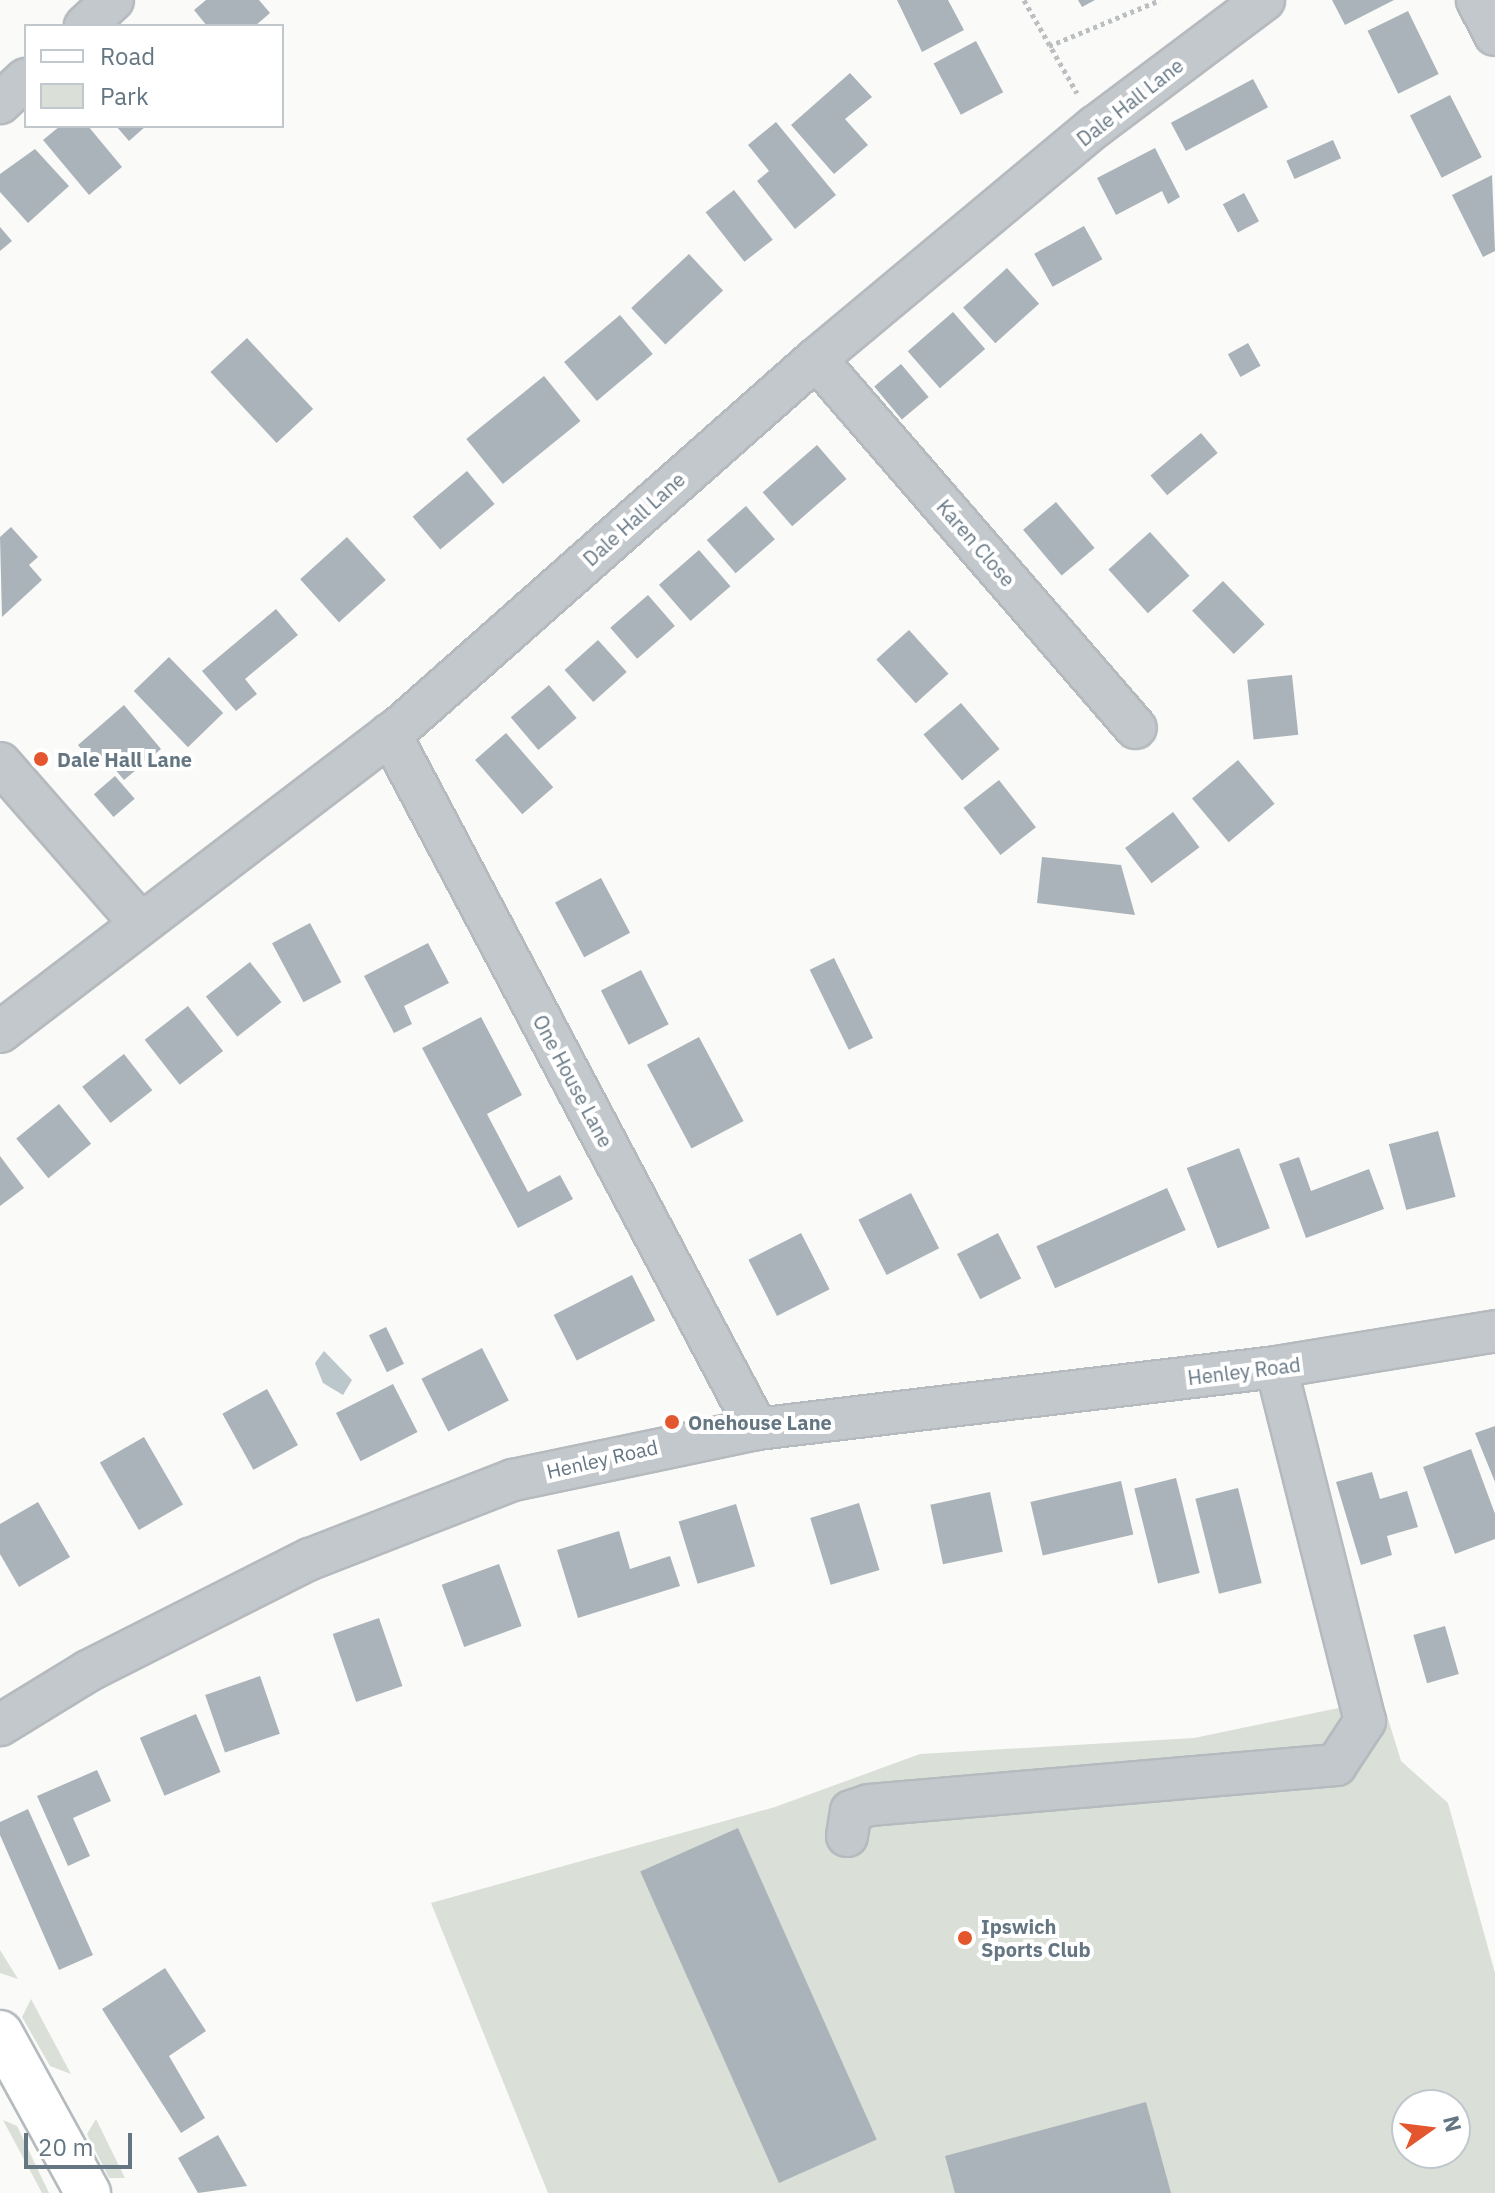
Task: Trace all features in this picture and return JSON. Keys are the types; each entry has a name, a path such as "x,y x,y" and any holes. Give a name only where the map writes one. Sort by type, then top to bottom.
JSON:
{"main road":[{"path":"0,2033 88,2193"}],"street":[{"path":"87,24 113,0"},
{"name":"Dale Hall Lane","path":"0,1032 390,734 816,359 1096,126 1264,0"},
{"path":"1477,0 1495,35"},
{"path":"0,103 24,81"},
{"name":"Karen Close","path":"816,359 1136,728"},
{"name":"One House Lane","path":"390,734 757,1429"},
{"path":"0,763 141,924"},
{"name":"Henley Road","path":"0,1725 282,1573 433,1506 612,1454 757,1429 1276,1367 1495,1331"},
{"path":"847,1836 851,1811 869,1805 1336,1765 1365,1721 1276,1367"}],"path":[{"path":"1024,0 1096,126"},
{"path":"1049,46 1160,0"}],"green space":[{"name":"Ipswich Sports Club","path":"1382,1699 1401,1761 1448,1803 1495,1973 1495,2193 548,2193 431,1903 775,1807 920,1754 1194,1738"},
{"path":"0,1950 18,1979 0,1973"},
{"path":"31,1999 71,2074 50,2066 22,2017"},
{"path":"96,2119 125,2178 109,2178 87,2134"},
{"path":"3,2120 17,2126 49,2193 42,2193"}],"shaded area":[{"path":"324,1351 352,1380 343,1395 323,1383 315,1363"}],"building":[{"path":"206,0 259,0 270,13 257,24 205,24 194,10"},
{"path":"897,0 948,0 964,30 922,52"},
{"path":"1078,0 1095,0 1082,7"},
{"path":"1332,0 1394,0 1345,25"},
{"path":"1408,11 1439,74 1398,94 1368,31"},
{"path":"976,41 1003,92 961,115 934,64"},
{"path":"850,73 872,97 845,119 868,145 834,174 791,125"},
{"path":"1253,79 1268,107 1186,151 1171,123"},
{"path":"1450,95 1482,157 1442,178 1410,115"},
{"path":"776,122 836,195 795,229 757,181 769,171 748,145"},
{"path":"58,128 90,128 122,167 89,195 43,140"},
{"path":"118,128 144,128 129,141"},
{"path":"1333,140 1341,158 1295,179 1286,161"},
{"path":"1155,148 1180,197 1168,204 1162,191 1116,215 1097,178"},
{"path":"35,149 69,186 28,223 0,192 0,174"},
{"path":"1492,175 1495,251 1483,257 1452,195"},
{"path":"734,190 773,240 744,262 706,212"},
{"path":"1244,193 1259,221 1238,233 1223,204"},
{"path":"1084,226 1102,259 1053,287 1034,254"},
{"path":"0,227 12,241 0,251"},
{"path":"689,254 723,291 665,344 631,308"},
{"path":"1007,268 1039,304 995,343 963,307"},
{"path":"953,312 985,349 940,388 908,351"},
{"path":"620,315 653,354 597,401 564,362"},
{"path":"247,338 313,409 277,443 210,372"},
{"path":"1248,343 1261,366 1240,377 1228,354"},
{"path":"901,364 929,397 902,419 874,386"},
{"path":"544,376 581,421 503,484 466,439"},
{"path":"1201,433 1218,453 1167,495 1150,475"},
{"path":"817,445 847,479 792,526 763,492"},
{"path":"467,471 495,504 440,550 413,517"},
{"path":"1056,502 1095,548 1062,576 1023,530"},
{"path":"746,506 775,539 736,573 707,540"},
{"path":"11,527 38,557 29,565 42,580 2,617 0,537"},
{"path":"1150,532 1189,576 1148,613 1108,569"},
{"path":"347,537 386,580 339,622 300,579"},
{"path":"699,550 730,586 690,621 659,585"},
{"path":"1223,581 1265,624 1234,654 1192,611"},
{"path":"648,595 675,626 637,659 610,628"},
{"path":"276,609 298,635 245,679 257,694 236,711 202,671"},
{"path":"909,630 948,674 916,703 876,659"},
{"path":"598,640 627,672 593,702 565,670"},
{"path":"169,657 223,713 188,747 134,691"},
{"path":"1292,675 1298,735 1254,739 1247,680"},
{"path":"549,685 577,718 538,750 511,717"},
{"path":"961,703 1000,749 962,780 923,734"},
{"path":"124,705 161,749 124,780 104,756 94,765 78,745"},
{"path":"506,733 553,787 522,814 475,760"},
{"path":"1238,760 1275,804 1229,842 1192,799"},
{"path":"115,776 135,799 114,817 94,794"},
{"path":"999,780 1036,827 1000,855 964,808"},
{"path":"1173,812 1199,847 1152,883 1125,848"},
{"path":"1042,857 1121,865 1135,915 1037,903"},
{"path":"601,878 630,933 584,957 555,902"},
{"path":"310,923 341,982 303,1002 272,943"},
{"path":"428,943 449,983 404,1006 412,1024 394,1033 364,976"},
{"path":"834,958 873,1038 849,1050 810,970"},
{"path":"250,962 281,1002 237,1037 206,996"},
{"path":"641,970 669,1024 629,1045 601,990"},
{"path":"188,1006 223,1051 180,1085 145,1040"},
{"path":"481,1017 522,1095 487,1114 528,1192 560,1175 573,1199 518,1228 422,1048"},
{"path":"699,1037 744,1121 692,1149 647,1065"},
{"path":"124,1054 152,1090 111,1123 82,1087"},
{"path":"59,1104 91,1144 48,1178 16,1139"},
{"path":"1438,1131 1456,1197 1406,1210 1389,1144"},
{"path":"1239,1148 1270,1228 1218,1248 1187,1168"},
{"path":"0,1156 24,1188 0,1206"},
{"path":"1299,1157 1311,1191 1369,1169 1384,1209 1306,1238 1279,1164"},
{"path":"1167,1188 1186,1230 1055,1288 1036,1246"},
{"path":"911,1193 939,1248 887,1275 858,1220"},
{"path":"801,1233 830,1289 777,1316 748,1260"},
{"path":"998,1233 1021,1278 980,1299 957,1254"},
{"path":"632,1275 655,1320 577,1360 554,1315"},
{"path":"386,1327 404,1364 387,1372 369,1335"},
{"path":"482,1348 509,1401 448,1431 421,1379"},
{"path":"393,1384 418,1432 360,1461 336,1413"},
{"path":"267,1389 298,1445 253,1470 222,1414"},
{"path":"1495,1426 1495,1482 1475,1433"},
{"path":"144,1437 183,1505 139,1530 100,1462"},
{"path":"1471,1449 1495,1514 1495,1539 1455,1554 1423,1467"},
{"path":"1372,1472 1380,1499 1407,1491 1418,1527 1387,1536 1392,1555 1361,1565 1336,1482"},
{"path":"1176,1478 1200,1573 1158,1583 1134,1488"},
{"path":"1121,1481 1133,1535 1043,1556 1030,1502"},
{"path":"1238,1488 1262,1583 1219,1594 1195,1499"},
{"path":"990,1492 1003,1552 943,1564 930,1505"},
{"path":"38,1502 70,1557 19,1587 0,1554 0,1524"},
{"path":"859,1503 879,1570 831,1585 810,1518"},
{"path":"736,1504 755,1566 698,1584 679,1522"},
{"path":"619,1531 630,1569 670,1556 680,1586 578,1618 557,1550"},
{"path":"499,1564 522,1626 464,1647 442,1585"},
{"path":"379,1618 402,1686 356,1702 333,1634"},
{"path":"1445,1626 1459,1674 1427,1683 1413,1635"},
{"path":"260,1676 280,1734 225,1753 205,1695"},
{"path":"196,1714 221,1772 164,1796 140,1738"},
{"path":"97,1770 111,1801 73,1818 90,1856 68,1866 37,1796"},
{"path":"28,1809 93,1955 59,1970 0,1835 0,1822"},
{"path":"738,1828 877,2140 779,2183 640,1872"},
{"path":"165,1968 206,2031 169,2056 205,2118 181,2133 102,2009"},
{"path":"1146,2102 1171,2193 955,2193 945,2156"},
{"path":"218,2135 247,2186 198,2193 178,2158"}],"place":[{"name":"Dale Hall Lane","path":"41,759"},
{"name":"Onehouse Lane","path":"672,1422"},
{"name":"Ipswich Sports Club","path":"965,1938"}]}
